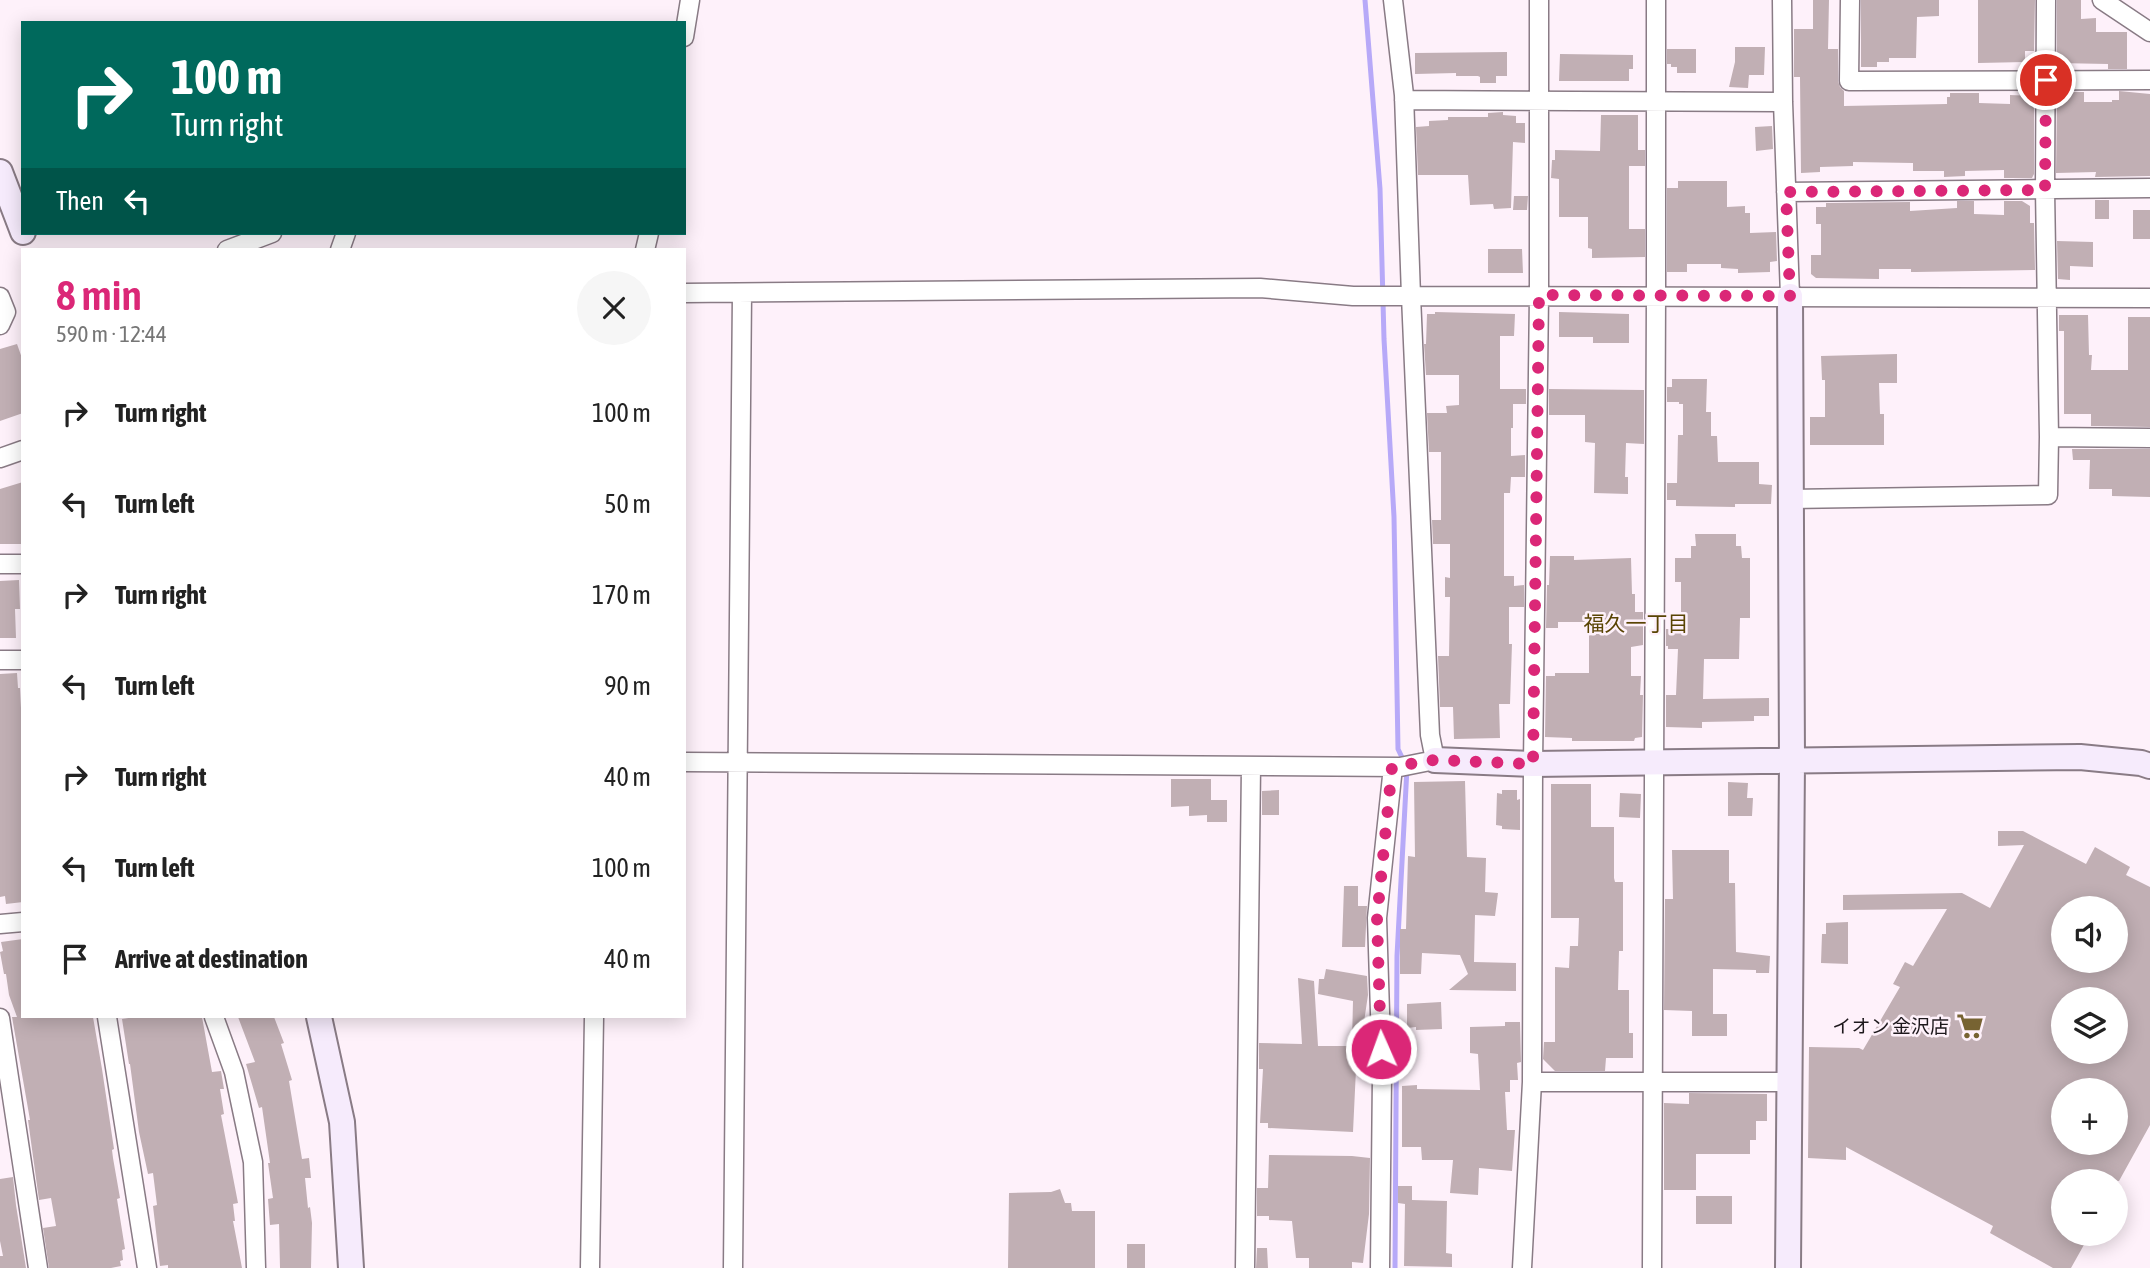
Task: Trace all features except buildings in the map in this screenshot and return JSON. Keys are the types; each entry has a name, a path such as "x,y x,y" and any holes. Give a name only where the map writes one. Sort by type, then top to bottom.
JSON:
{"street":[{"path":"686,25 690,0"},
{"path":"1394,0 1404,100 1406,296 1429,761"},
{"path":"1522,1268 1532,1082 1539,0"},
{"path":"1652,1268 1656,0"},
{"path":"1782,0 1790,296 1792,761 1788,1268"},
{"path":"1850,0 1849,81 2150,80"},
{"path":"1790,499 2048,495 2046,0"},
{"path":"2102,0 2150,32"},
{"path":"1404,100 1783,102"},
{"path":"0,173 21,227"},
{"path":"1786,192 2150,188"},
{"path":"232,248 267,235"},
{"path":"686,293 1260,288 1353,296 2150,298"},
{"path":"733,1268 742,293"},
{"path":"0,298 6,312 0,325"},
{"path":"2049,437 2150,438"},
{"path":"0,458 21,451"},
{"path":"0,564 21,564"},
{"path":"0,660 21,660"},
{"path":"686,762 1396,767 1429,761 1533,764 2080,757 2150,766"},
{"path":"1245,1268 1251,766"},
{"path":"1380,1268 1382,1075 1377,918 1396,767"},
{"path":"0,924 21,922"},
{"path":"0,1018 38,1268"},
{"path":"107,1018 147,1268"},
{"path":"214,1018 234,1072 253,1162 256,1268"},
{"path":"318,1018 342,1122 351,1268"},
{"path":"590,1268 594,1018"},
{"path":"1532,1082 1790,1082"}],"waterway":[{"path":"1365,0 1380,189 1384,339 1394,517 1398,749 1407,768 1397,956 1395,1268"}],"place":[{"name":"イオン 金沢店","path":"1970,1026"}],"district":[{"name":"福久一丁目","path":"1636,624"}],"route":[{"path":"1381,1049 1377,918 1392,767 1434,760 1533,764 1539,295 1790,296 1786,192 2045,190 2046,80"}]}
